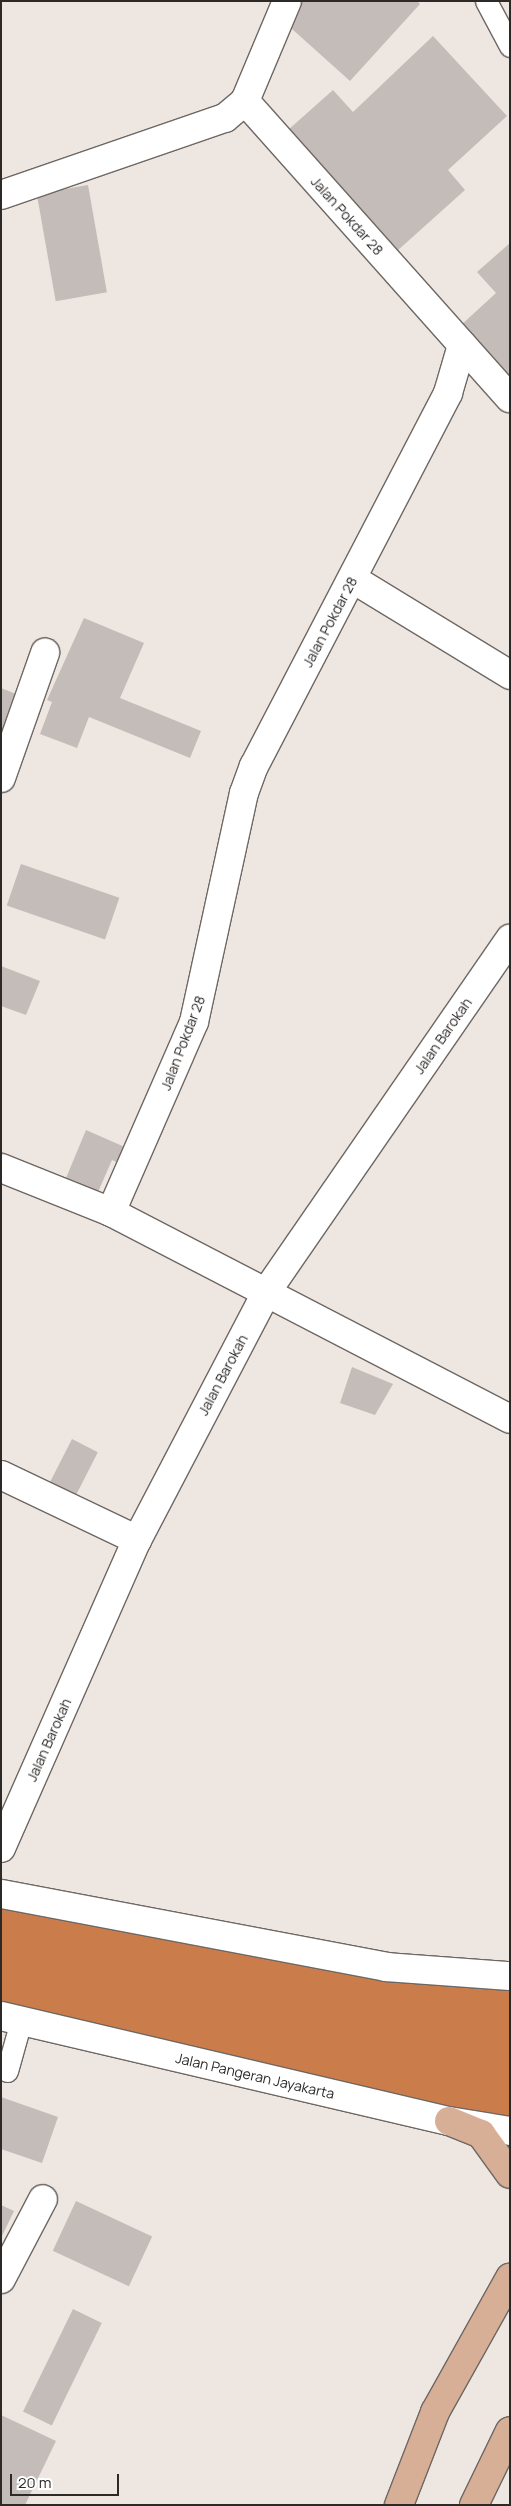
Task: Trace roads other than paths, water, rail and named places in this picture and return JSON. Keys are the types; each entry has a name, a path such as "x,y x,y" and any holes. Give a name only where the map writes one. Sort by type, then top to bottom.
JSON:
{"main road":[{"path":"449,2121 481,2134 510,2174"},
{"path":"399,2505 435,2412 510,2278"},
{"path":"474,2505 510,2431"}],"street":[{"path":"1,195 225,118 245,101 287,1"},
{"name":"Jalan Pokdar 28","path":"111,1212 194,1022 244,793 254,766 353,579 448,393 462,345 245,101"},
{"path":"462,345 510,398"},
{"path":"353,579 510,675"},
{"path":"1,778 45,653"},
{"name":"Jalan Barokah","path":"1,1848 137,1540 267,1291 510,939"},
{"path":"1,1168 111,1212 267,1291 510,1419"},
{"path":"1,1475 137,1540"},
{"path":"1,1894 386,1968 510,1976"},
{"name":"Jalan Pangeran Jayakarta","path":"11,2018 449,2121 510,2131"},
{"path":"1,2279 43,2199"}],"lane":[{"path":"486,1 510,46"},
{"path":"7,2071 11,2018"}]}
